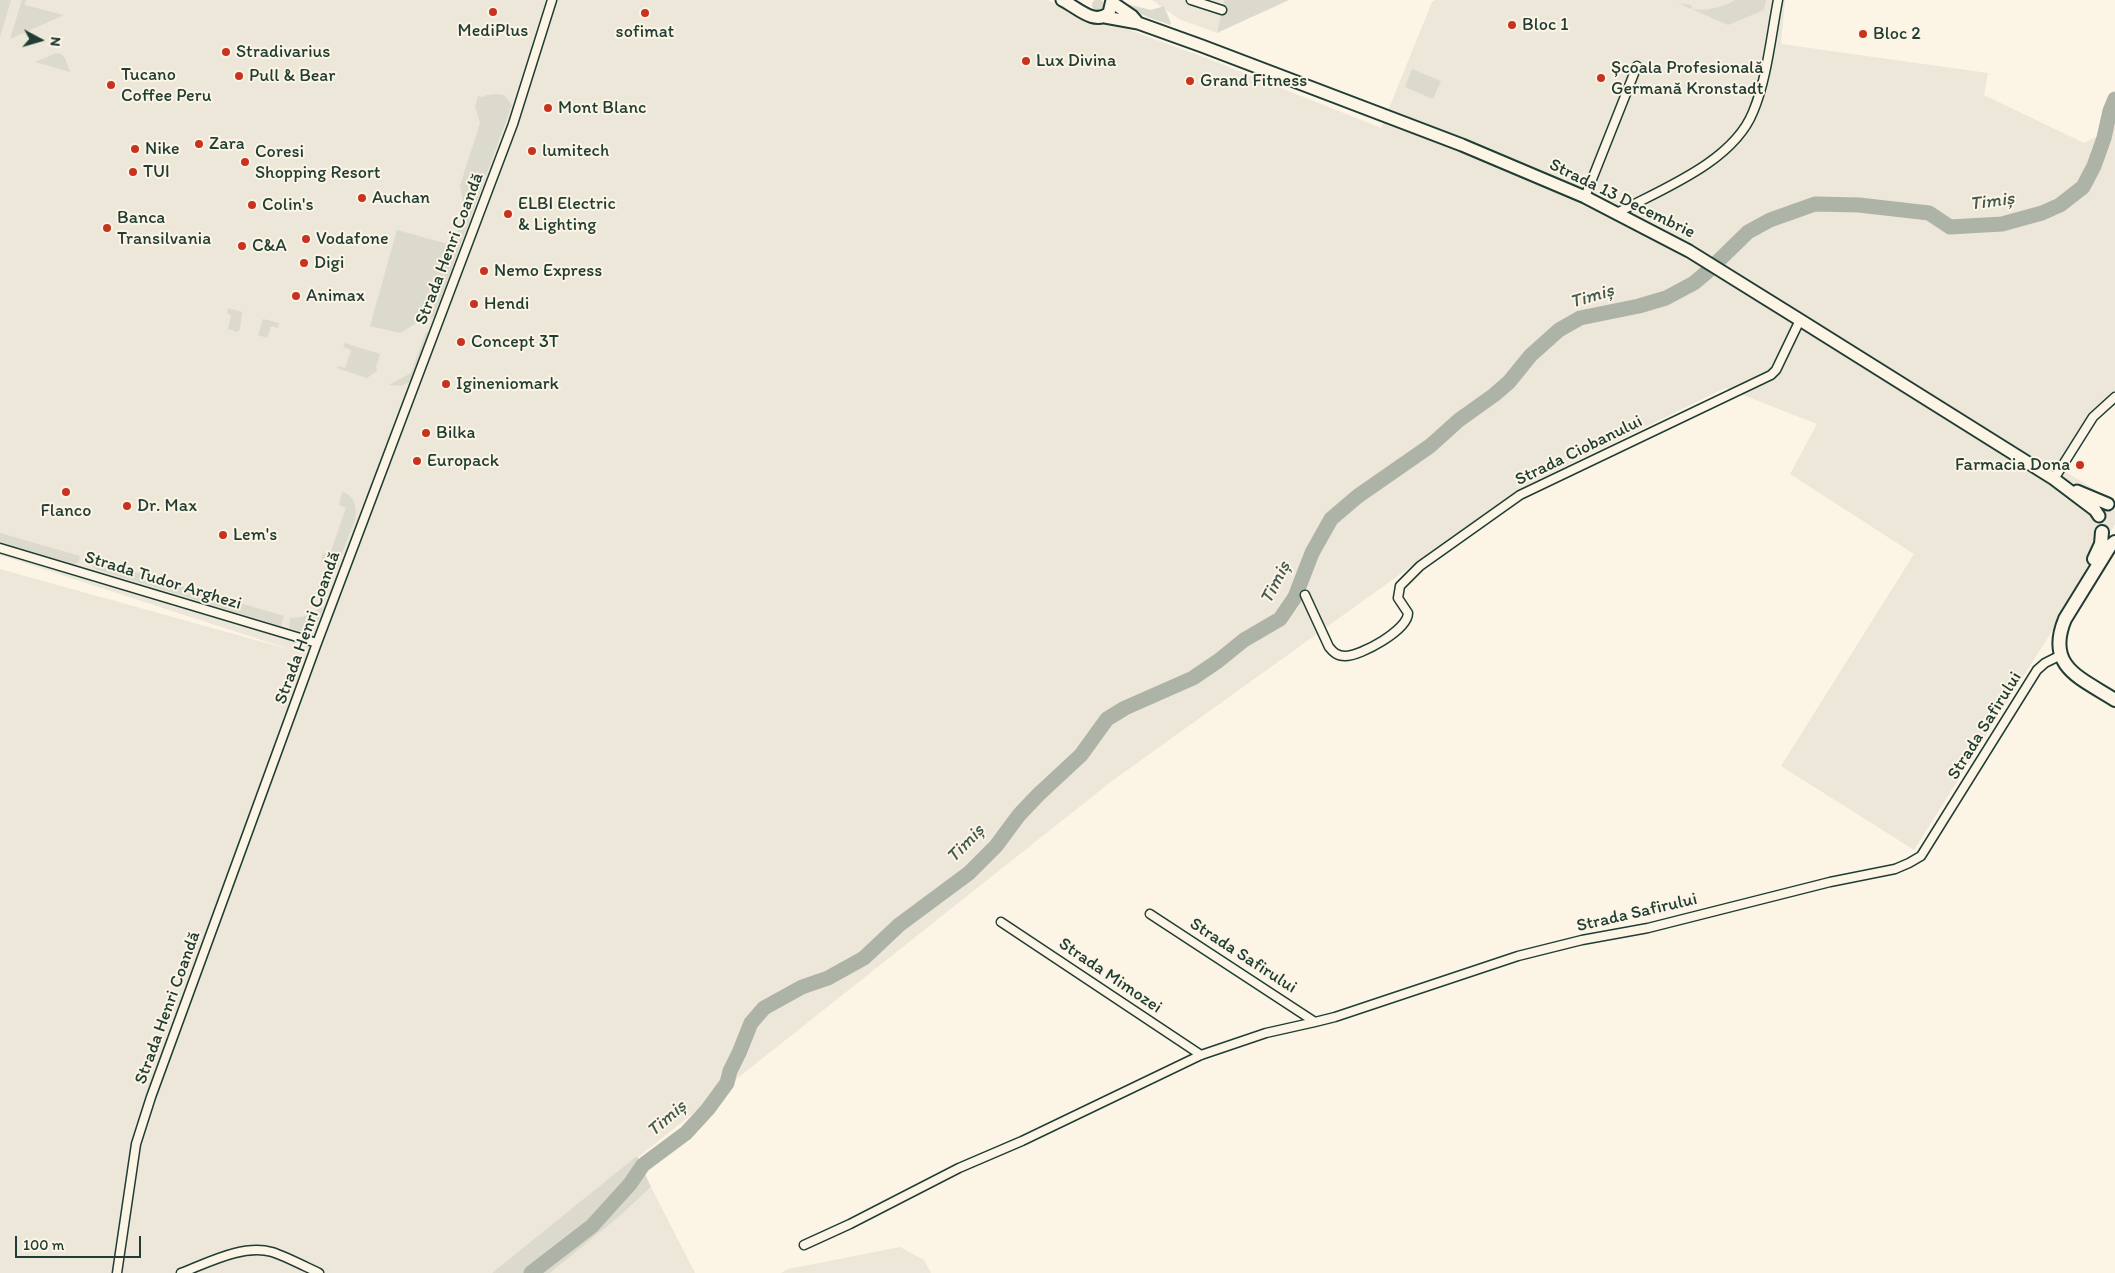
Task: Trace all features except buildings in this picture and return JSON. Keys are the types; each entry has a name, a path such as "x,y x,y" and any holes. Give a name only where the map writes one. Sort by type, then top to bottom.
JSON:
{"highway":[{"path":"2102,532 2101,544 2060,632 2059,656 2072,673 2115,700"},
{"path":"2073,604 2115,541"}],"main road":[{"name":"Strada 13 Decembrie","path":"1062,0 1094,19 1105,17 1138,23 1398,120 1585,197 1689,251 2054,479 2095,510 2100,516"},
{"path":"1083,0 1085,12"},
{"name":"Strada 13 Decembrie","path":"1105,17 1109,13 1113,2 1132,16 1138,23"},
{"name":"Strada 13 Decembrie","path":"2054,479 2111,503"},
{"path":"2111,503 2100,516 2100,527 2102,532 2115,541"}],"street":[{"name":"Strada Henri Coandă","path":"117,1273 136,1144 317,643 510,133 552,0"},
{"path":"1191,0 1222,10"},
{"path":"1617,213 1706,164 1727,148 1743,131 1753,113 1760,92 1778,0"},
{"path":"1585,197 1637,66"},
{"name":"Strada Ciobanului","path":"1305,595 1334,654 1344,656 1363,651 1381,643 1407,621 1408,613 1398,598 1400,586 1420,566 1520,495 1770,375 1776,370 1800,320"},
{"path":"2054,479 2093,417 2115,397"},
{"name":"Strada Tudor Arghezi","path":"0,548 317,643"},
{"name":"Strada Safirului","path":"1150,914 1314,1022 1344,1014 1518,956 1582,940 1648,928 1821,884 1895,869 1921,856 2037,670 2045,663 2059,656"},
{"name":"Strada Mimozei","path":"1002,922 1201,1056"},
{"path":"804,1245 850,1224 959,1168 1048,1129 1201,1056 1266,1033 1314,1022"},
{"path":"181,1273 237,1252 256,1251 271,1252 319,1273"}],"shaded area":[{"path":"1100,-1 1103,0 1103,10 1096,11 1093,10 1092,3 1093,0"},
{"path":"0,0 1047,0 1209,59 1381,128 1432,2 1435,0 1785,0 1781,44 1988,73 1984,95 2084,143 2115,127 2115,401 2094,421 2063,470 2115,502 2115,524 2079,588 1914,850 1781,766 1914,554 1790,474 1817,424 1725,388 1519,489 1112,781 492,1273 0,1273 0,569 295,651 0,555"},
{"path":"0,0 11,0 0,37"},
{"path":"22,0 26,0 25,5 64,15 10,39"},
{"path":"1152,0 1224,0 1217,33 1179,19"},
{"path":"1224,0 1289,0 1217,33"},
{"path":"1735,0 1766,0 1764,10 1728,25 1678,3 1691,5 1692,9 1703,10 1720,7"},
{"path":"1127,4 1151,10 1164,6 1171,23 1170,25 1147,17 1136,12"},
{"path":"56,53 64,57 70,72 35,62"},
{"path":"1412,69 1441,81 1433,99 1405,87"},
{"path":"495,94 504,95 512,105 435,314 432,319 430,315 400,333 370,326 397,230 451,245 465,213 460,186 480,123 475,107 478,96 483,97"},
{"path":"228,308 242,312 240,329 237,332 228,329 231,315 227,313"},
{"path":"263,319 279,323 278,328 271,326 267,338 258,335"},
{"path":"426,332 430,332 412,381 401,386 389,385 411,373"},
{"path":"345,343 380,354 376,366 377,371 367,378 337,368 338,366 345,368 351,350 343,347"},
{"path":"342,492 353,499 356,511 355,520 326,594 312,601 327,564 321,562 323,553 330,554 346,508 339,505"},
{"path":"0,533 80,556 78,563 73,564 0,542"},
{"path":"94,560 284,616 281,626 95,569 92,565"},
{"path":"325,606 313,630 299,631 289,628 290,618 303,617"},
{"path":"637,1156 651,1187 621,1215 550,1273 492,1273"},
{"path":"651,1187 695,1273 550,1273 621,1215"},
{"path":"900,1247 924,1260 931,1273 781,1273 788,1269"}],"waterway":[{"name":"Timiș","path":"531,1273 592,1226 630,1184 643,1165 686,1133 708,1109 727,1083 730,1071 751,1023 764,1008 802,987 828,978 864,958 899,925 969,873 996,846 1019,815 1081,755 1107,719 1125,708 1193,678 1244,640 1280,619 1295,597 1312,553 1331,519 1358,496 1430,446 1459,420 1494,395 1509,382 1531,355 1559,330 1580,318 1639,306 1666,298 1694,283 1748,232 1770,220 1815,204 1859,205 1929,213 1950,227 2002,224 2042,213 2060,205 2083,187 2094,166 2115,99"}],"place":[{"name":"MediPlus","path":"493,12"},
{"name":"sofimat","path":"645,13"},
{"name":"Bloc 1","path":"1512,25"},
{"name":"Bloc 2","path":"1863,34"},
{"name":"Stradivarius","path":"226,52"},
{"name":"Lux Divina","path":"1026,61"},
{"name":"Pull & Bear","path":"239,76"},
{"name":"Școala Profesională Germană Kronstadt","path":"1601,78"},
{"name":"Grand Fitness","path":"1190,81"},
{"name":"Tucano Coffee Peru","path":"111,85"},
{"name":"Mont Blanc","path":"548,108"},
{"name":"Zara","path":"199,144"},
{"name":"Nike","path":"135,149"},
{"name":"lumitech","path":"532,151"},
{"name":"Coresi Shopping Resort","path":"245,162"},
{"name":"TUI","path":"133,172"},
{"name":"Auchan","path":"362,198"},
{"name":"Colin's","path":"252,205"},
{"name":"ELBI Electric & Lighting","path":"508,214"},
{"name":"Banca Transilvania","path":"107,228"},
{"name":"Vodafone","path":"306,239"},
{"name":"C&A","path":"242,246"},
{"name":"Digi","path":"304,263"},
{"name":"Nemo Express","path":"484,271"},
{"name":"Animax","path":"296,296"},
{"name":"Hendi","path":"474,304"},
{"name":"Concept 3T","path":"461,342"},
{"name":"Igineniomark","path":"446,384"},
{"name":"Bilka","path":"426,433"},
{"name":"Europack","path":"417,461"},
{"name":"Farmacia Dona","path":"2080,465"},
{"name":"Flanco","path":"66,492"},
{"name":"Dr. Max","path":"127,506"},
{"name":"Lem's","path":"223,535"}]}
